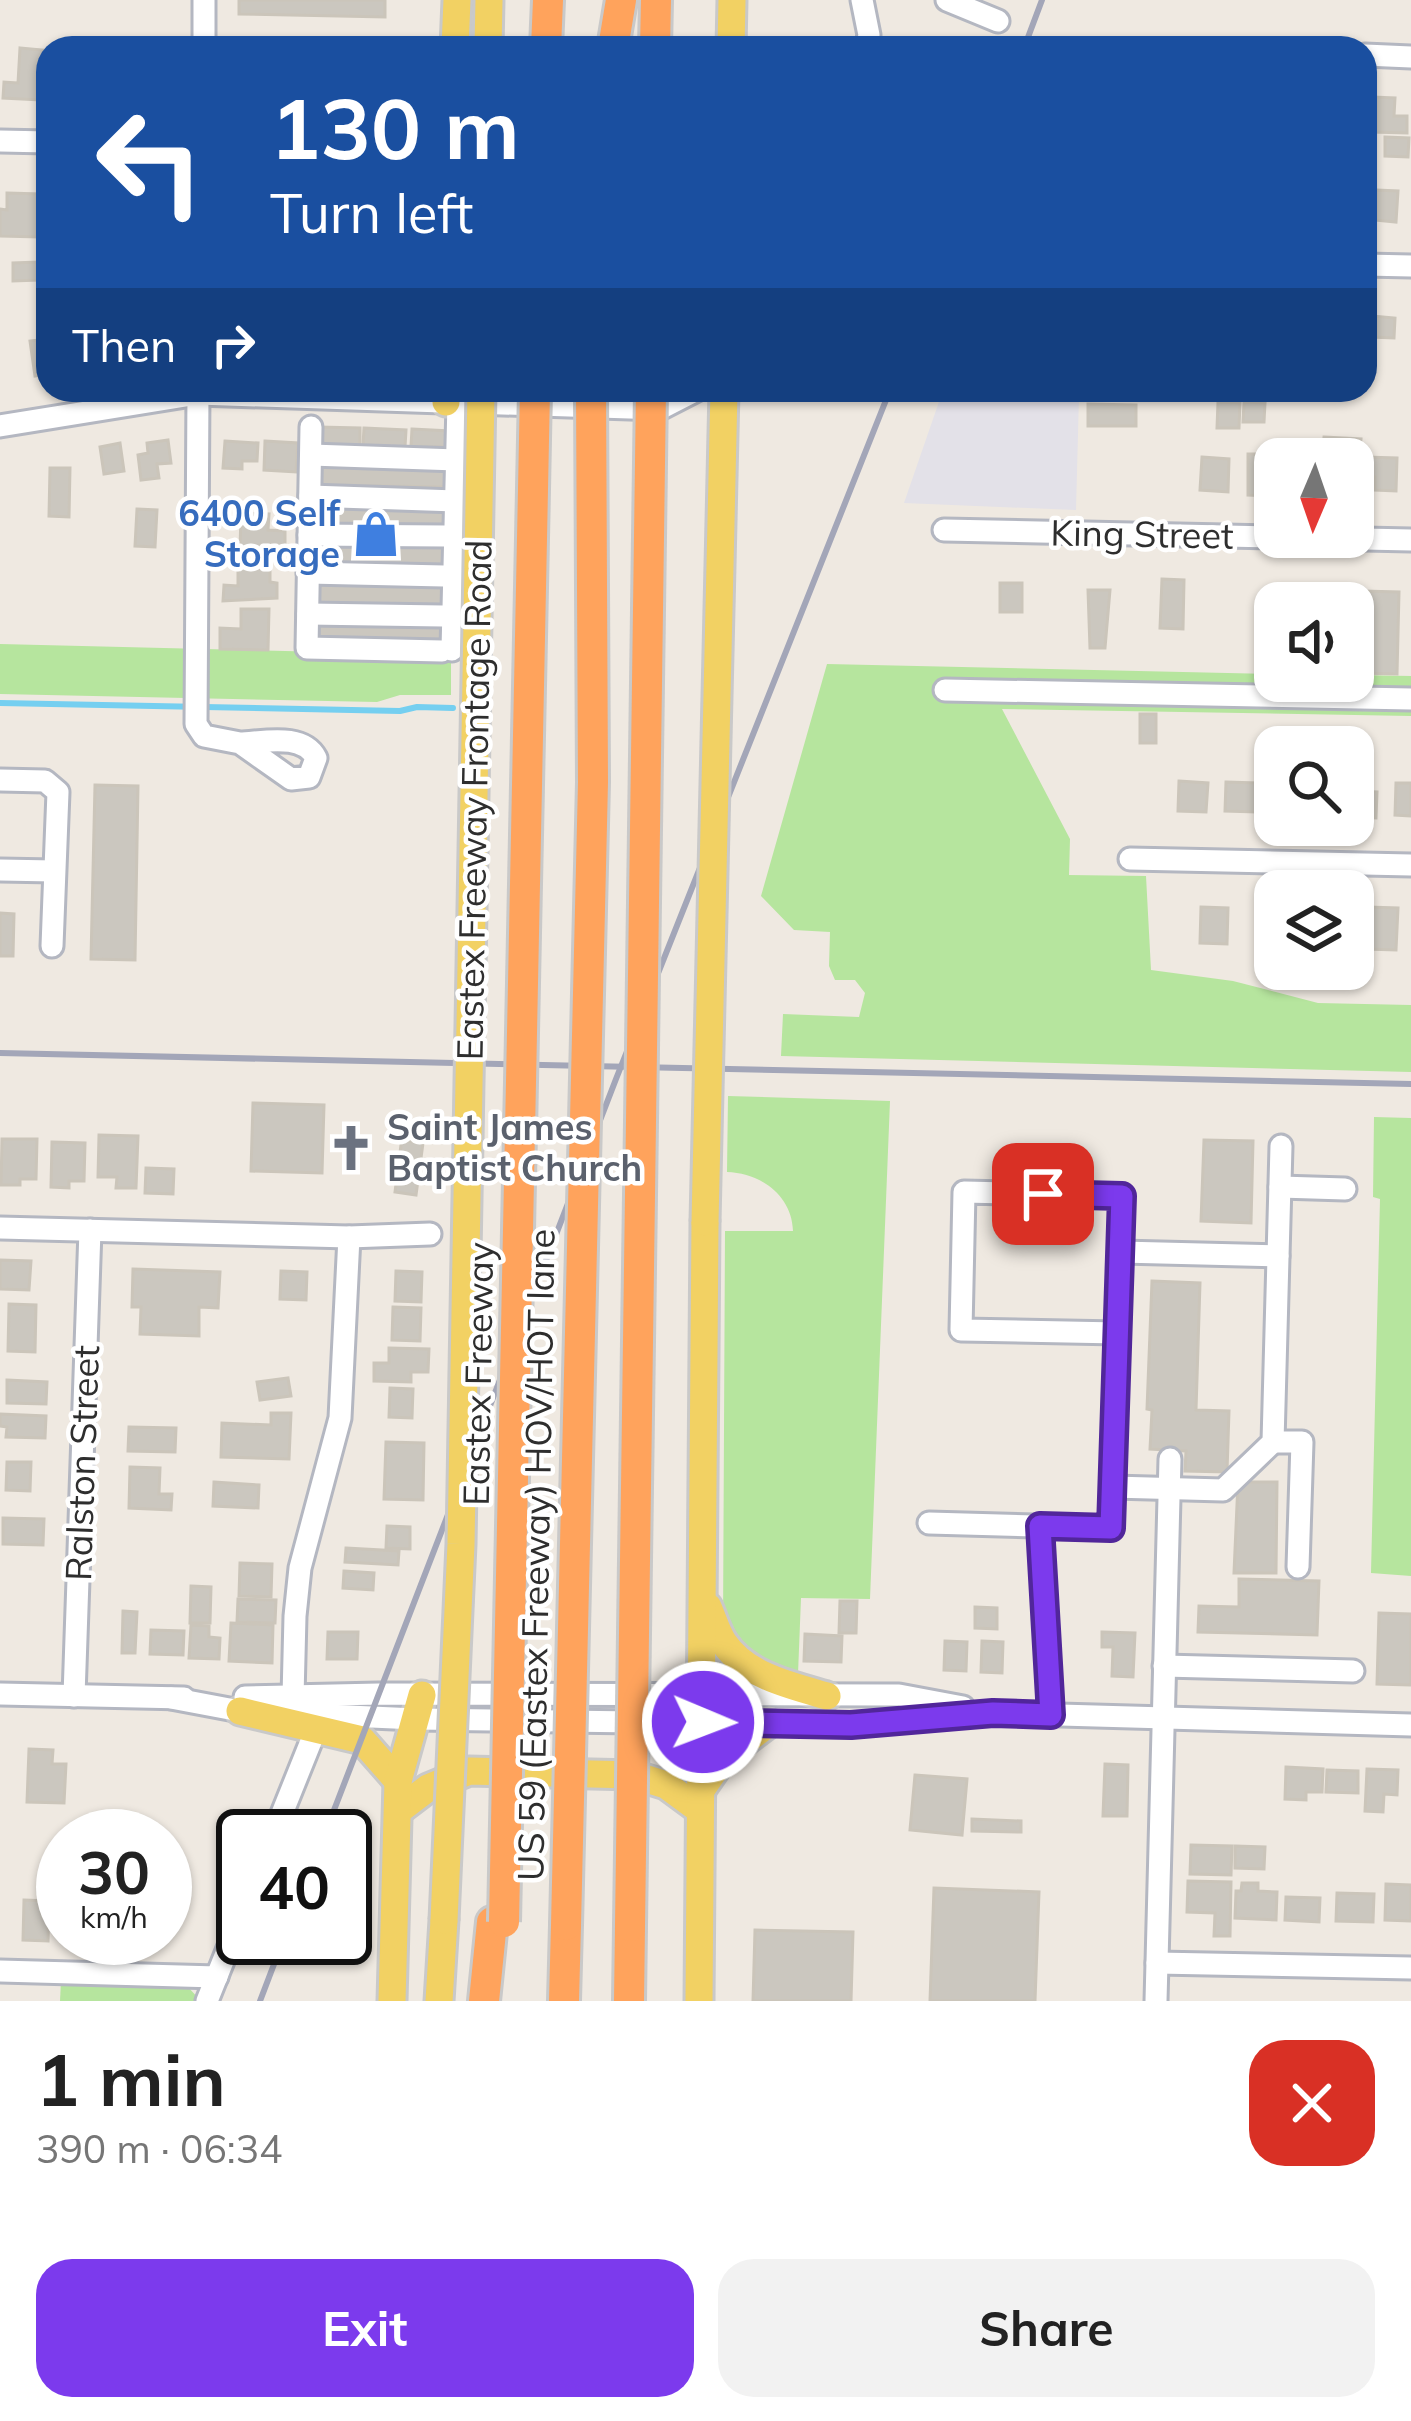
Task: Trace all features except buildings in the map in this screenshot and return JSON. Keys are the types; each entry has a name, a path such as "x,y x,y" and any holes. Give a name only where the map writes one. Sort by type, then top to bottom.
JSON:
{"highway":[{"path":"546,36 548,0"},
{"path":"615,36 621,0"},
{"path":"656,0 656,36"},
{"name":"Eastex Freeway","path":"498,1922 507,1760 521,1220 535,402"},
{"name":"US 59 (Eastex Freeway) HOV/HOT lane","path":"564,2001 593,782 591,402"},
{"path":"630,2001 651,402"},
{"path":"484,2001 498,1922"},
{"path":"498,1922 503,2001"}],"main road":[{"path":"456,36 457,0"},
{"path":"488,36 489,0"},
{"path":"731,36 732,0"},
{"name":"Eastex Freeway Frontage Road","path":"439,2001 461,1544 458,402"},
{"path":"699,2001 705,1222 724,402"},
{"path":"703,1594 725,1645 746,1663 775,1680 827,1696"},
{"path":"392,2001 398,1781 419,1707"},
{"path":"240,1711 320,1720 362,1740 398,1781"},
{"path":"701,1800 723,1758 769,1723"},
{"path":"399,1810 428,1788 469,1772 634,1775 701,1800"}],"street":[{"path":"204,0 204,36"},
{"path":"862,0 869,36"},
{"path":"946,0 998,21"},
{"path":"1377,56 1411,56"},
{"path":"0,141 36,142"},
{"path":"1377,265 1411,266"},
{"path":"0,426 140,402"},
{"path":"198,402 196,724 204,736 239,743"},
{"path":"311,427 307,648 447,651 458,402"},
{"path":"551,402 660,409 674,402"},
{"path":"310,455 457,460"},
{"path":"310,496 456,501"},
{"name":"King Street","path":"944,530 1411,540"},
{"path":"309,535 446,536"},
{"path":"308,573 444,576"},
{"path":"308,614 443,616"},
{"path":"945,690 1411,699"},
{"path":"0,780 45,781 58,792 52,946"},
{"path":"1130,859 1411,865"},
{"path":"0,870 55,871"},
{"path":"1273,1442 1281,1146"},
{"path":"1280,1187 1345,1189"},
{"path":"929,1523 1111,1528 1121,1252 1122,1196 964,1192 961,1330 1118,1334"},
{"path":"0,1228 349,1237 430,1234"},
{"name":"Ralston Street","path":"74,1696 90,1230"},
{"path":"293,1696 300,1568 340,1418 349,1237"},
{"path":"1121,1252 1278,1256"},
{"path":"1113,1487 1223,1490 1273,1442 1302,1442 1298,1567"},
{"path":"1156,2001 1170,1459"},
{"path":"1040,1526 1051,1715"},
{"path":"1164,1666 1352,1671"},
{"path":"0,1694 293,1696 419,1707 703,1709 827,1696 899,1695 993,1713"},
{"path":"171,1698 240,1711"},
{"path":"284,1809 320,1720 419,1707"},
{"path":"703,1709 769,1723 851,1725 993,1713 1411,1726"},
{"path":"1157,1963 1411,1968"},
{"path":"207,2001 222,1965"},
{"path":"0,1971 217,1977"}],"shaded area":[{"path":"939,402 1079,402 1076,510 904,503"}],"green space":[{"path":"0,644 451,655 451,695 400,695 377,702 0,694"},
{"path":"827,664 1254,674 1254,702 1374,702 1374,675 1411,676 1411,716 1002,709 1070,839 1069,875 1146,876 1151,970 1233,981 1318,1003 1411,1005 1411,1072 781,1056 783,1014 859,1017 865,993 855,980 835,980 829,966 830,932 794,930 761,896"},
{"path":"728,1096 890,1101 870,1599 801,1598 798,1674 773,1671 723,1628 725,1231 793,1231 787,1207 772,1188 727,1172"},
{"path":"1374,1117 1411,1118 1411,1576 1371,1573 1380,1199 1373,1197"},
{"path":"61,1981 186,1985 201,2001 60,2001"}],"waterway":[{"path":"0,703 453,708"}],"railway":[{"path":"1028,36 1042,0"},
{"path":"334,1809 616,1079 885,402"},
{"path":"0,1053 1411,1084"},
{"path":"260,2001 274,1965"}],"place":[{"name":"6400 Self Storage","path":"376,534"},
{"name":"Saint James Baptist Church","path":"351,1148"}],"route":[{"path":"703,1722 851,1725 993,1713 1051,1715 1040,1526 1111,1528 1122,1196 1043,1194"}]}
